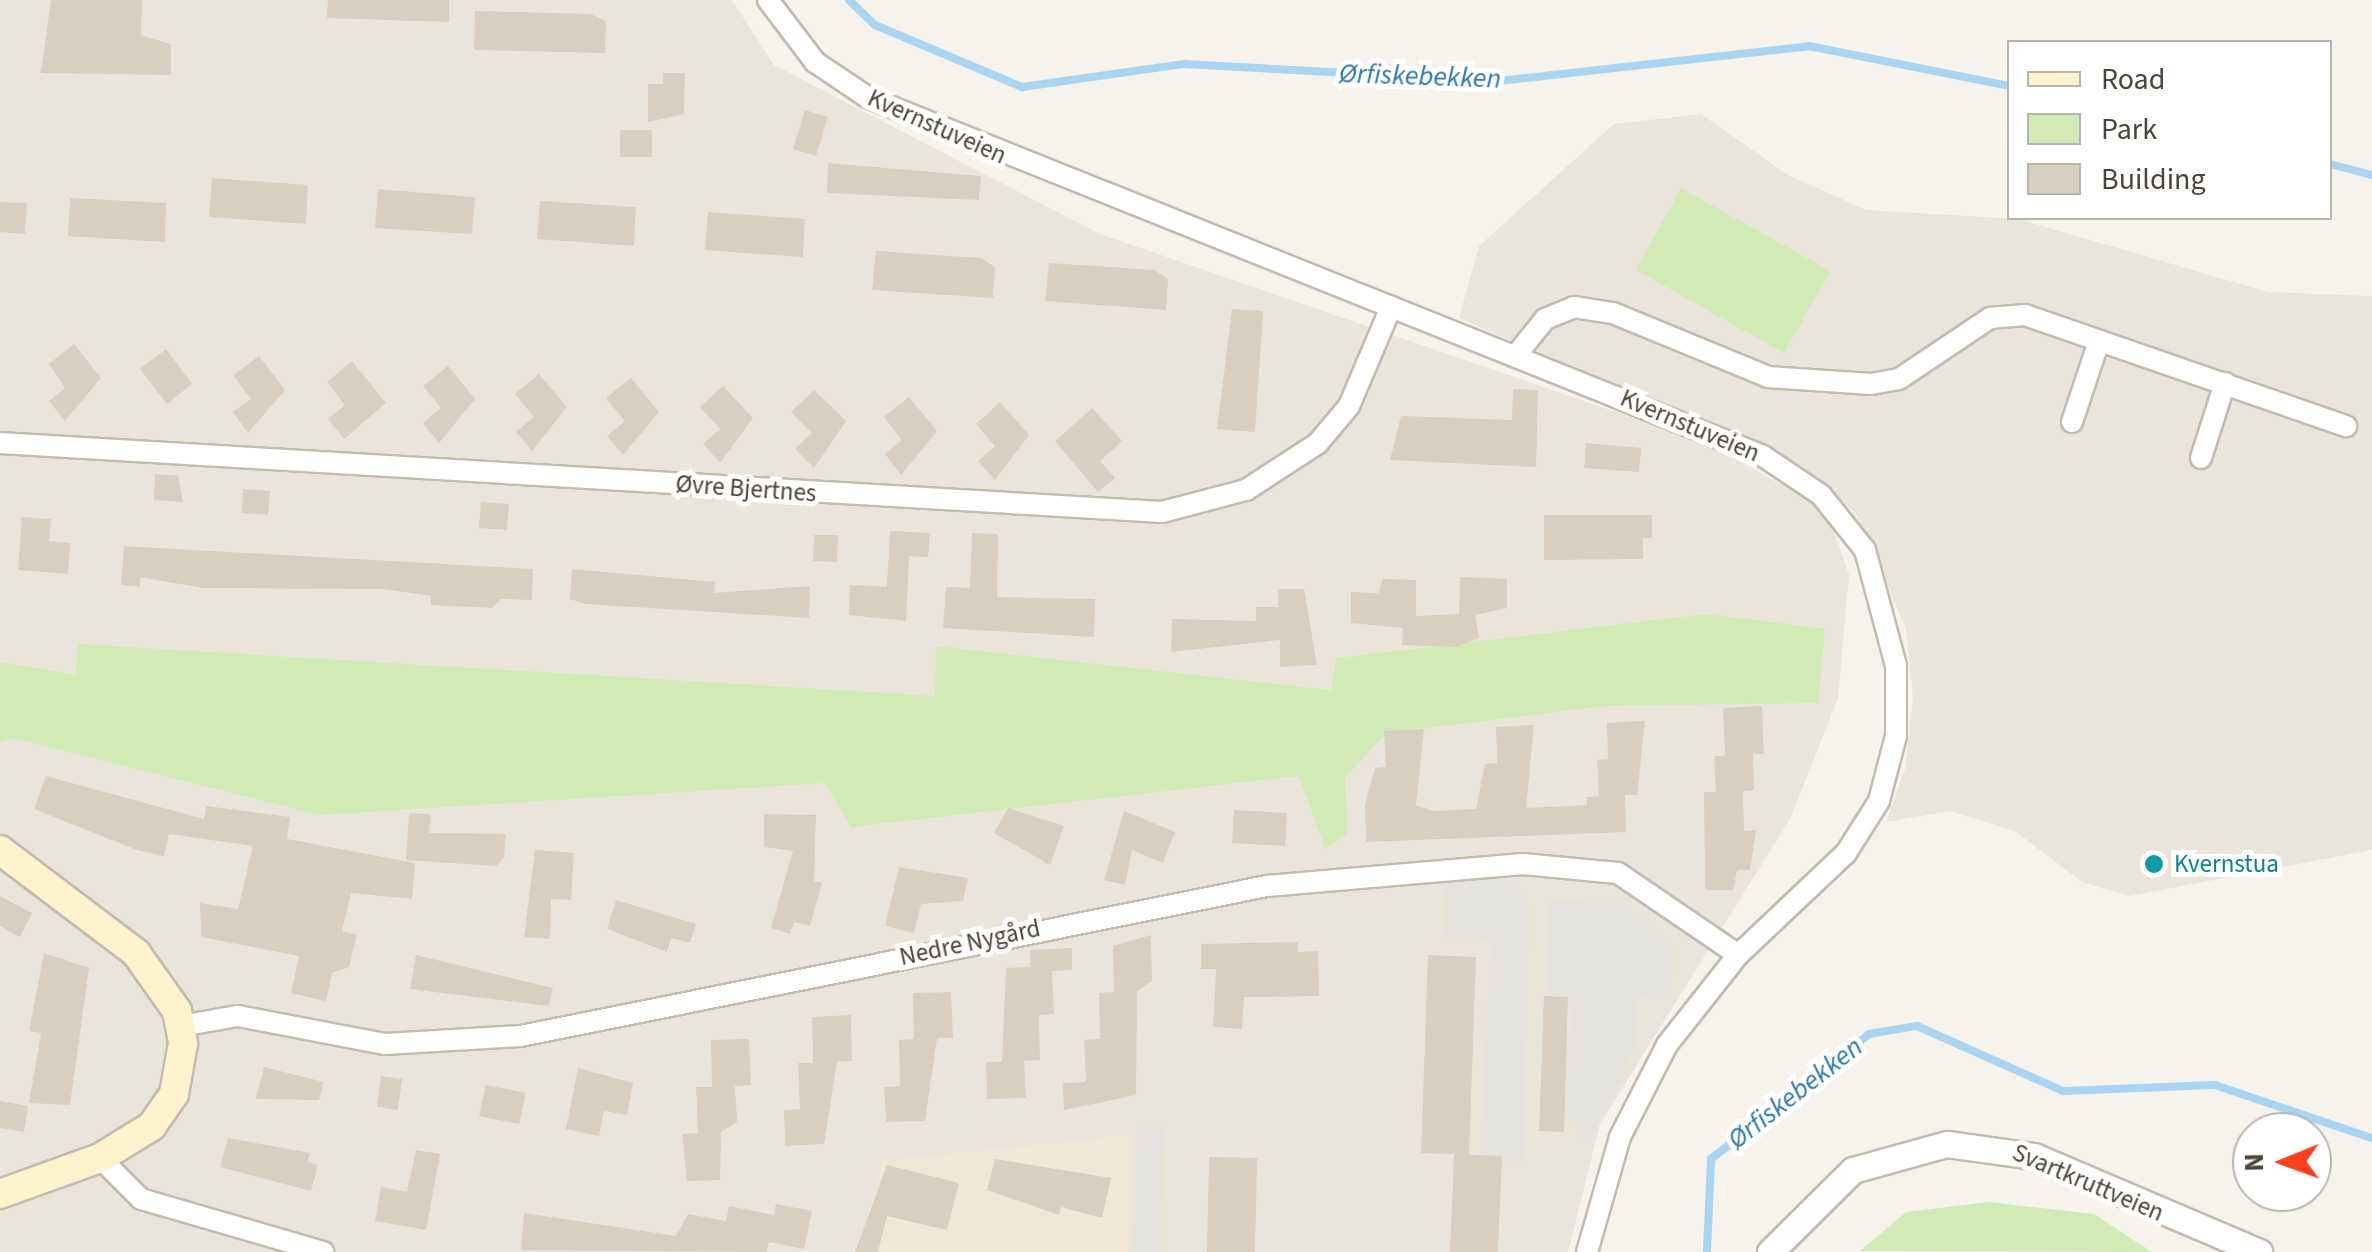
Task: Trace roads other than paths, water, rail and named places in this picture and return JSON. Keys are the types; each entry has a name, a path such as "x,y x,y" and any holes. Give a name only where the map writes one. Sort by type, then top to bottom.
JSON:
{"main road":[{"path":"0,850 136,953 182,1026 180,1078 166,1110 100,1158 0,1194"}],"street":[{"name":"Kvernstuveien","path":"768,0 815,62 867,96 1517,354 1787,469 1852,530 1880,582 1898,688 1887,780 1839,861 1738,955 1683,1021 1631,1110 1587,1252"},
{"name":"Øvre Bjertnes","path":"0,444 1162,512 1246,490 1318,443 1349,406 1391,306"},
{"path":"1517,354 1545,319 1574,307 1650,330 1768,378 1834,386 1899,379 1990,318 2025,315 2346,426"},
{"path":"2072,422 2099,341"},
{"path":"2201,458 2225,383"},
{"name":"Nedre Nygård","path":"182,1026 238,1016 385,1044 521,1036 1250,889 1512,865 1618,873 1738,955"},
{"name":"Svartkruttveien","path":"1770,1252 1853,1170 1948,1144 2034,1156 2259,1252"},
{"path":"100,1158 140,1199 324,1252"}],"waterway":[{"name":"Ørfiskebekken","path":"849,0 875,25 1022,87 1184,64 1499,81 1809,46 2007,85"},
{"name":"Ørfiskebekken","path":"2332,165 2372,175"},
{"name":"Ørfiskebekken","path":"1707,1252 1711,1159 1869,1034 1917,1026 2063,1091 2215,1085 2372,1138"}],"place":[{"name":"Kvernstua","path":"2154,864"}]}
